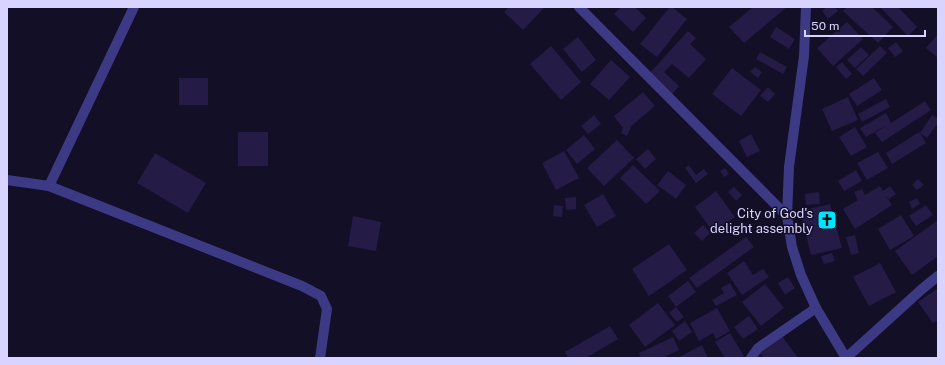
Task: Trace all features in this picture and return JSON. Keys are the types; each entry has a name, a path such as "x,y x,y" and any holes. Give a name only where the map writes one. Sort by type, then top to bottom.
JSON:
{"street":[{"path":"49,186 134,7"},
{"path":"579,7 787,216"},
{"path":"806,7 804,56 789,167 787,216 792,247 801,275 816,308 846,358 922,288 938,276"},
{"path":"7,180 49,186 302,286 321,296 327,309 320,358"},
{"path":"751,358 758,348 816,308"}],"building":[{"path":"509,7 545,7 523,30 504,12"},
{"path":"621,7 635,7 646,18 633,32 614,14"},
{"path":"670,7 687,19 657,57 640,44"},
{"path":"753,7 787,7 744,43 729,27"},
{"path":"827,7 835,7 838,11 828,19 822,11"},
{"path":"847,7 872,7 893,27 878,43 843,11"},
{"path":"880,7 898,7 917,27 908,36"},
{"path":"847,22 863,39 833,66 817,48"},
{"path":"776,27 795,39 789,49 770,37"},
{"path":"688,31 696,38 690,44 706,59 689,78 672,64 664,72 679,86 670,97 647,76"},
{"path":"938,34 938,58 926,48"},
{"path":"578,37 596,60 582,72 563,49"},
{"path":"896,42 903,51 895,57 888,48"},
{"path":"551,46 581,82 561,100 530,64"},
{"path":"880,46 887,53 863,76 856,69"},
{"path":"861,47 869,55 855,68 847,60"},
{"path":"760,52 787,67 783,74 756,59"},
{"path":"611,60 630,77 609,100 590,84"},
{"path":"842,62 852,74 846,79 836,67"},
{"path":"755,67 762,72 758,78 750,72"},
{"path":"732,68 761,90 741,116 712,94"},
{"path":"179,78 208,78 208,105 179,105"},
{"path":"874,78 882,90 857,106 849,94"},
{"path":"768,87 775,94 768,102 760,96"},
{"path":"643,92 655,106 630,127 627,136 621,133 623,128 614,116"},
{"path":"848,97 858,120 832,131 822,109"},
{"path":"886,99 890,107 862,122 858,114"},
{"path":"925,101 931,110 882,142 875,133 887,125 866,137 860,128 886,113 891,123"},
{"path":"594,115 601,124 588,134 581,126"},
{"path":"932,115 938,118 938,123 927,138 920,133"},
{"path":"855,127 867,147 851,156 839,137"},
{"path":"238,132 268,132 268,166 238,166"},
{"path":"919,132 926,143 892,164 886,153"},
{"path":"751,134 760,151 747,157 739,141"},
{"path":"584,135 595,149 577,164 566,150"},
{"path":"617,140 634,158 604,186 587,168"},
{"path":"648,149 656,159 645,169 636,159"},
{"path":"564,151 579,178 556,190 542,163"},
{"path":"878,152 888,168 867,180 857,163"},
{"path":"155,153 206,183 188,213 137,183"},
{"path":"633,165 660,191 646,204 620,178"},
{"path":"689,165 696,175 704,169 708,174 696,183 685,168"},
{"path":"725,168 729,174 724,177 720,171"},
{"path":"856,170 862,181 844,191 838,181"},
{"path":"668,171 686,185 676,199 657,185"},
{"path":"918,179 924,185 917,190 912,185"},
{"path":"880,186 883,191 890,186 896,194 889,199 886,196 892,205 855,229 843,209 858,200 854,192 862,189 865,195"},
{"path":"734,187 742,195 736,201 728,192"},
{"path":"716,191 735,217 713,232 695,207"},
{"path":"819,192 820,204 806,205 805,194"},
{"path":"603,194 616,216 597,227 584,205"},
{"path":"576,197 576,209 566,210 565,198"},
{"path":"917,198 920,204 912,209 909,202"},
{"path":"830,204 842,248 811,255 800,211"},
{"path":"554,205 563,206 562,217 553,216"},
{"path":"926,205 933,215 916,226 909,216"},
{"path":"901,215 914,236 890,250 878,229"},
{"path":"353,216 381,222 376,251 348,246"},
{"path":"938,220 938,256 912,275 895,251"},
{"path":"703,225 710,233 702,241 694,233"},
{"path":"855,235 859,253 851,255 846,237"},
{"path":"746,237 754,247 697,288 689,278"},
{"path":"669,244 687,270 649,296 632,269"},
{"path":"832,253 835,261 824,264 821,256"},
{"path":"744,261 753,275 763,269 769,277 742,295 727,273"},
{"path":"880,263 896,292 869,306 853,277"},
{"path":"788,277 795,288 785,295 778,283"},
{"path":"688,281 696,292 676,307 668,296"},
{"path":"730,283 737,295 716,306 712,300 724,293 721,288"},
{"path":"765,284 784,308 761,326 742,302"},
{"path":"938,288 938,320 933,323 918,302"},
{"path":"658,303 675,325 645,347 629,325"},
{"path":"676,307 684,317 677,322 669,313"},
{"path":"717,308 730,331 716,339 713,333 699,341 690,323"},
{"path":"749,316 758,329 743,339 734,327"},
{"path":"685,321 692,332 679,341 672,331"},
{"path":"610,326 618,339 586,358 568,358 565,352"},
{"path":"730,333 744,356 740,358 725,358 715,342"},
{"path":"782,336 798,358 764,358 759,352"},
{"path":"673,337 679,350 662,358 641,358 639,353"},
{"path":"702,345 708,358 677,358"}],"place":[{"name":"City of God's delight assembly","path":"827,220"}]}
